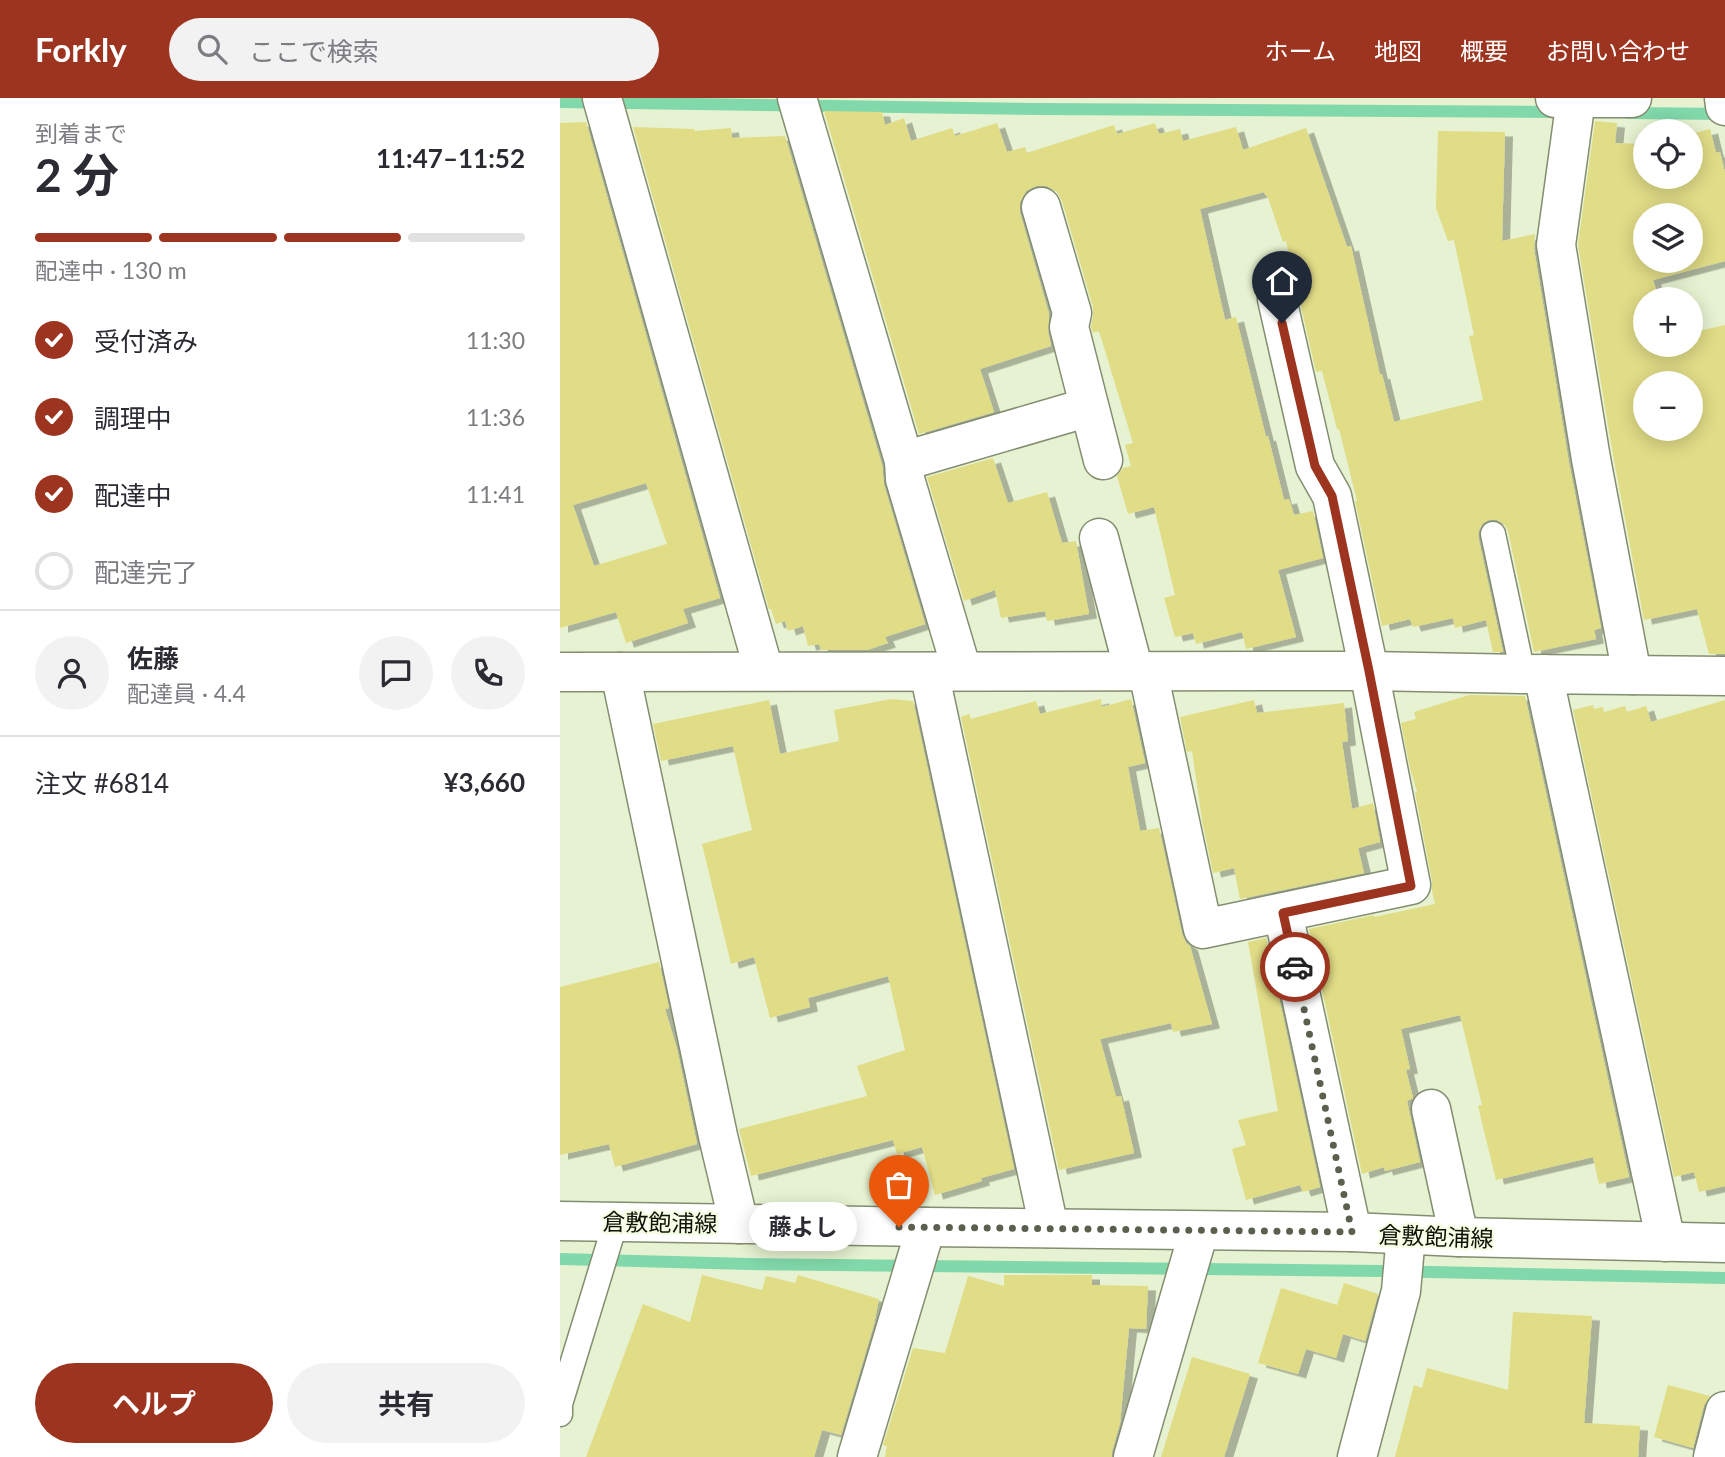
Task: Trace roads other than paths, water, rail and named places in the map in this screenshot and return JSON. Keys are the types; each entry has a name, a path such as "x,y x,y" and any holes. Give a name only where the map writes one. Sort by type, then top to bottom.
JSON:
{"street":[{"path":"1632,98 1570,105 1556,244 1591,459 1632,675"},
{"path":"1724,98 1725,106"},
{"path":"799,104 904,461 939,680 1049,1228"},
{"path":"604,105 764,671"},
{"path":"1041,207 1072,313 1069,327 1103,460"},
{"path":"1099,538 1146,681 1203,929 1411,886 1332,496 1315,466 1277,299"},
{"path":"904,461 1089,407"},
{"path":"560,671 622,680 764,671 939,680 1371,683 1539,683 1632,675 1725,676"},
{"path":"622,680 739,1224"},
{"path":"1539,683 1666,1242"},
{"path":"1283,913 1352,1232"},
{"path":"1431,1109 1459,1237"},
{"name":"倉敷飽浦線","path":"560,1221 608,1248 739,1224 918,1253 1049,1228 1192,1257 1352,1232 1404,1260 1459,1237 1725,1243"},
{"path":"857,1457 918,1253"},
{"path":"1133,1457 1192,1257"},
{"path":"1357,1457 1404,1260"},
{"path":"1713,1457 1725,1411"}],"lane":[{"path":"1493,534 1539,683"},
{"path":"560,1414 560,1404 608,1248"}],"waterway":[{"path":"560,102 1037,109 1557,112"},
{"path":"1628,113 1725,114"},
{"path":"560,1259 1725,1278"}],"place":[{"name":"藤よし","path":"899,1227"}]}
